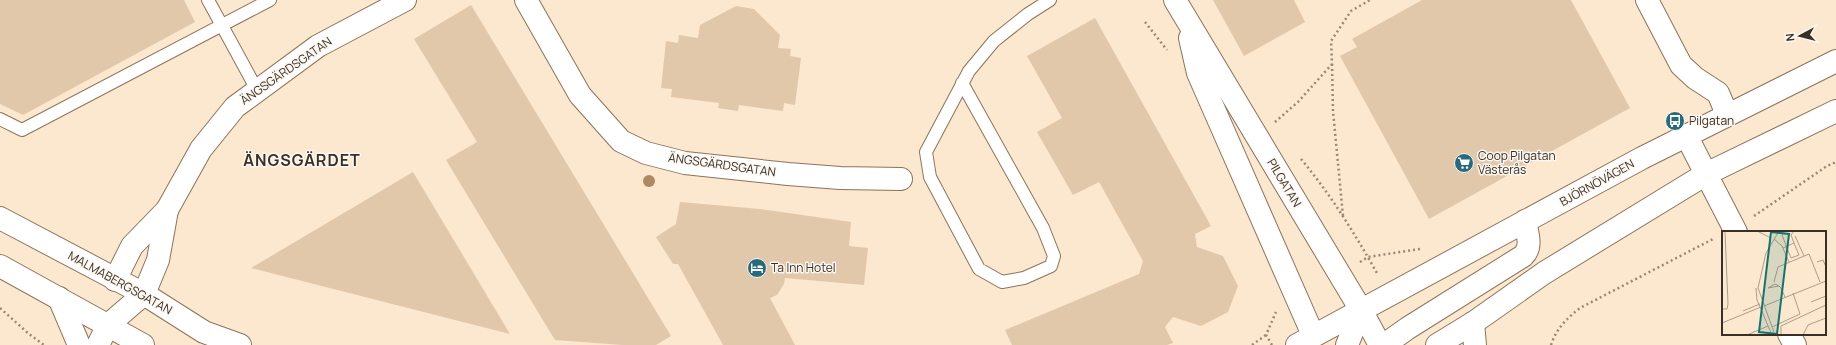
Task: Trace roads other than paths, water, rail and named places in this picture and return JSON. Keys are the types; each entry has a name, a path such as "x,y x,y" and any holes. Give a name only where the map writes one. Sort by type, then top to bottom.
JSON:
{"main road":[{"name":"ÄNGSGÄRDSGATAN","path":"108,325 115,280 132,246 167,210 201,149 235,107 318,46 405,0"},
{"name":"ÄNGSGÄRDSGATAN","path":"526,0 580,95 621,141 646,154 686,163 788,174 840,178 901,179"},
{"name":"PILGATAN","path":"1175,0 1361,310 1380,345"},
{"path":"1647,0 1681,65 1695,78 1718,92 1728,114"},
{"name":"PILGATAN","path":"1187,22 1198,73 1313,343"},
{"name":"BJÖRNÖVÄGEN","path":"1361,310 1686,135 1836,62"},
{"path":"1437,345 1473,323 1544,273 1706,174 1836,111"},
{"path":"1686,135 1706,174 1729,231"},
{"name":"ÄNGSGÄRDSGATAN","path":"144,294 158,260 167,210"},
{"name":"MALMABERGSGATAN","path":"0,218 144,294 204,332 240,345"},
{"path":"1384,345 1408,328 1525,254 1529,246 1525,221"},
{"path":"0,266 143,345"},
{"path":"98,345 108,325 144,294"},
{"path":"59,298 79,345"},
{"path":"1313,343 1361,310"},
{"path":"1347,345 1361,310"},
{"path":"1473,323 1475,345"},
{"path":"1790,335 1795,345"}],"lane":[{"path":"208,0 257,90"},
{"path":"0,119 22,130 270,0"},
{"path":"962,83 1043,228 1054,256 1051,266 1024,278 1002,282 979,268 930,177 926,152 962,83 969,71 994,41 1028,14 1050,0"}],"place":[{"name":"Pilgatan","path":"1675,121"},
{"name":"Coop Pilgatan Västerås","path":"1464,163"},
{"name":"Ta Inn Hotel","path":"757,268"}],"district":[{"name":"ÄNGSGÄRDET","path":"302,160"}]}
